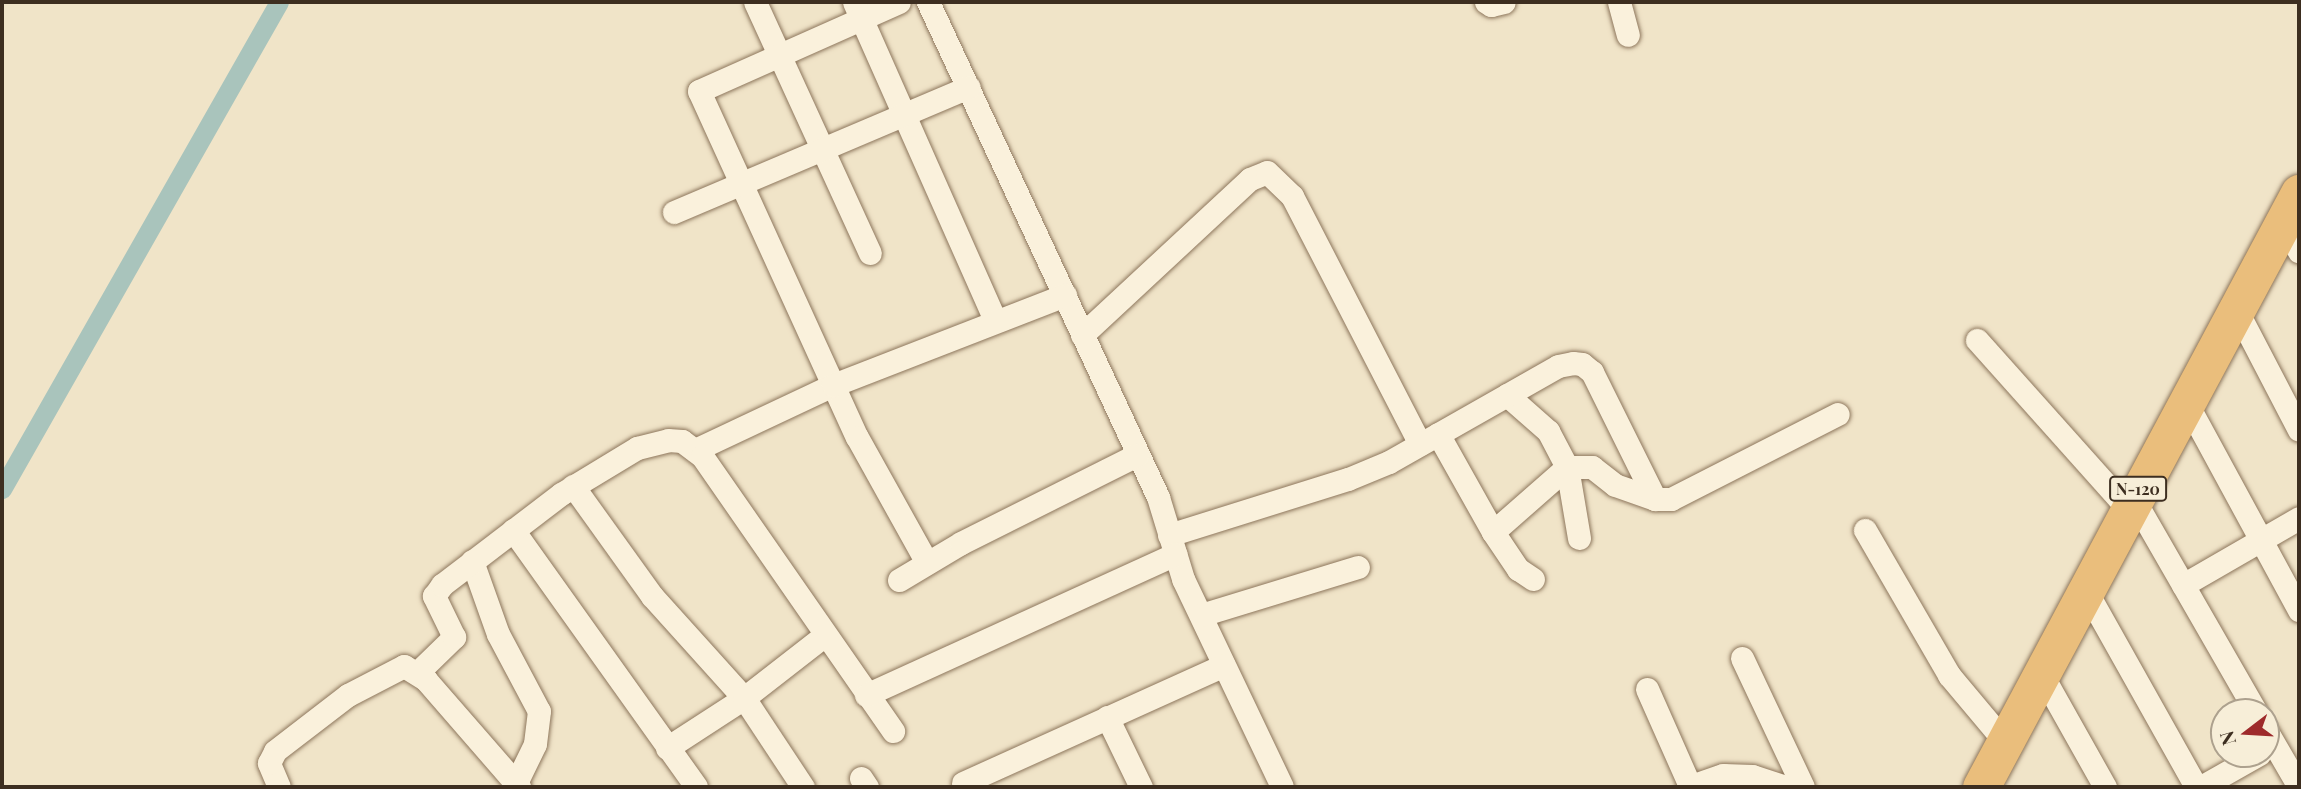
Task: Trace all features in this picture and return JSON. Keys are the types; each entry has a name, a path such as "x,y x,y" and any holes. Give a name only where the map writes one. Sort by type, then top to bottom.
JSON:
{"highway":[{"name":"N-120","path":"1981,787 2236,309 2294,222"}],"street":[{"path":"755,2 870,253"},
{"path":"899,2 857,10 780,55 699,91 739,184 857,437 927,563"},
{"path":"928,2 1065,295 1137,455 1201,615 1282,787"},
{"path":"1486,2 1504,2"},
{"path":"1619,2 1628,35"},
{"path":"857,10 995,320"},
{"path":"674,212 969,87"},
{"path":"1082,335 1250,180 1267,172 1292,195 1429,439 1518,569 1533,579"},
{"path":"695,450 833,385 1065,295"},
{"path":"2236,309 2299,430"},
{"path":"1977,340 2130,504 2183,585 2248,698"},
{"path":"866,695 1172,544 1348,479 1429,439 1559,366 1582,363 1592,373 1655,499"},
{"path":"1507,394 1548,431 1567,467 1579,538"},
{"path":"2186,402 2259,541 2299,610"},
{"path":"1493,533 1567,467 1592,467 1615,485 1655,499 1671,499 1838,414"},
{"path":"417,673 454,637 434,596 472,561 573,486 637,447 668,440 695,450 893,731"},
{"path":"899,580 1137,455"},
{"path":"573,486 652,596 744,698 803,787"},
{"path":"2183,585 2299,518"},
{"path":"513,530 695,787"},
{"path":"1865,530 1949,675 2005,742"},
{"path":"279,787 269,763 288,739 381,674 404,666 417,673 518,785 535,744 539,711 498,634 472,561"},
{"path":"1201,615 1358,567"},
{"path":"2085,589 2198,787 2229,768"},
{"path":"667,748 744,698 825,635"},
{"path":"1742,659 1803,787"},
{"path":"962,783 1224,665"},
{"path":"2041,673 2105,787"},
{"path":"1647,689 1689,787 1723,775 1752,776 1786,787"},
{"path":"1107,718 1141,787"},
{"path":"2280,762 2299,787"}],"waterway":[{"path":"2,489 279,2"}]}
